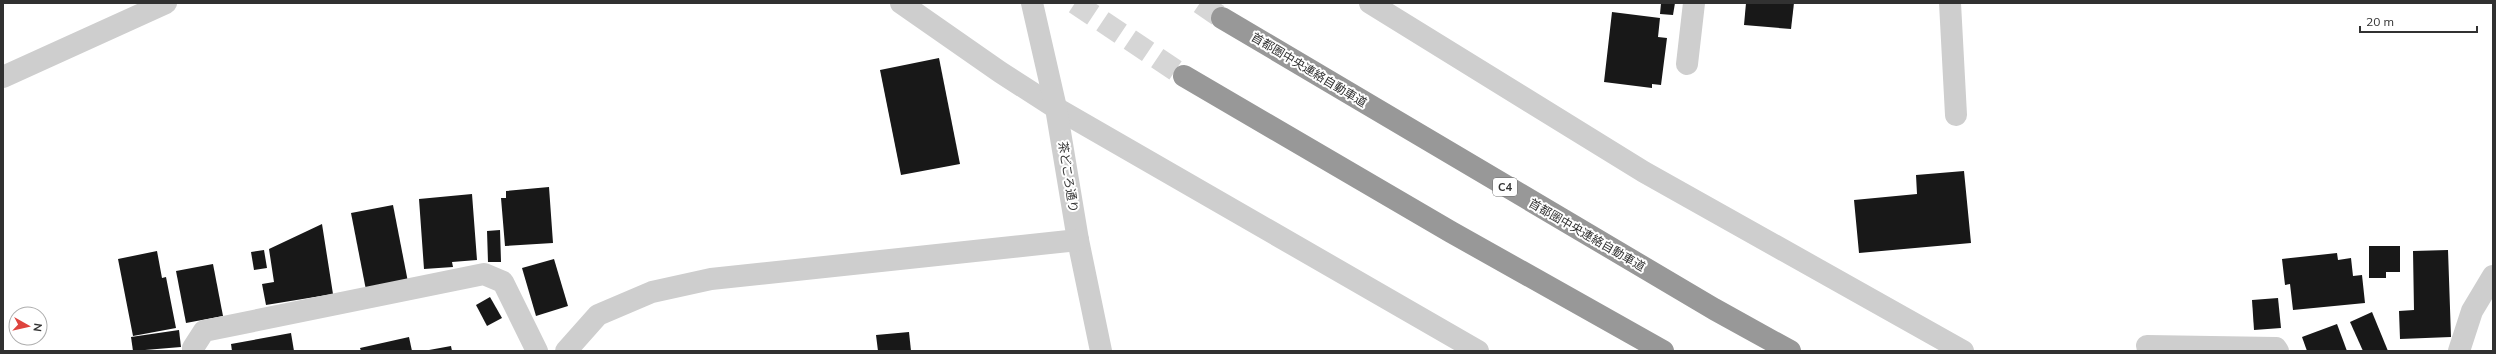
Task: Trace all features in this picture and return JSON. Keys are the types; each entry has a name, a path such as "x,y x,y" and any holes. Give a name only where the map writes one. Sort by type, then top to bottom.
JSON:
{"highway":[{"name":"首都圏中央連絡自動車道","path":"1222,18 1700,301 1790,351"},
{"path":"1184,76 1451,232 1663,351"}],"street":[{"path":"3,77 166,3"},
{"path":"901,3 1000,72 1056,108 1478,351"},
{"name":"茶どころ通り","path":"1032,3 1056,108 1078,240 1101,351"},
{"path":"1370,3 1644,172 1963,351"},
{"path":"1687,64 1694,3"},
{"path":"1950,3 1956,115"},
{"path":"566,351 598,315 652,292 711,279 1078,240"},
{"path":"193,351 192,348 204,331 484,274 503,282 537,351"},
{"path":"2459,351 2472,311 2493,276"},
{"path":"2147,346 2276,348 2278,351"}],"building":[{"path":"1661,3 1675,3 1673,15 1660,14"},
{"path":"1746,3 1794,3 1791,29 1744,25"},
{"path":"1612,12 1660,18 1658,37 1667,38 1661,85 1652,84 1652,88 1604,82"},
{"path":"939,58 960,164 901,175 880,70"},
{"path":"1964,171 1971,243 1859,253 1854,200 1917,194 1916,175"},
{"path":"549,187 553,243 505,246 501,198 506,198 506,191"},
{"path":"472,194 477,260 452,262 453,267 424,269 419,199"},
{"path":"393,205 408,282 366,290 351,213"},
{"path":"322,224 333,294 266,305 262,284 274,282 269,249"},
{"path":"500,230 501,262 488,262 487,231"},
{"path":"2369,246 2400,246 2400,272 2386,272 2386,278 2369,278"},
{"path":"264,250 267,268 254,270 251,252"},
{"path":"2448,250 2451,337 2400,339 2399,311 2414,310 2413,251"},
{"path":"157,251 162,278 166,277 176,328 133,336 118,259"},
{"path":"2337,253 2338,260 2351,258 2353,276 2362,275 2365,303 2293,310 2290,284 2285,285 2282,259"},
{"path":"554,259 568,306 536,316 522,268"},
{"path":"213,264 223,316 186,323 176,271"},
{"path":"490,297 502,318 487,326 476,305"},
{"path":"2278,298 2281,328 2254,330 2252,300"},
{"path":"2372,312 2388,351 2363,351 2350,322"},
{"path":"2337,324 2347,351 2307,351 2302,337"},
{"path":"179,330 181,347 133,351 131,337"},
{"path":"909,332 911,351 878,351 876,335"},
{"path":"291,333 294,351 232,351 231,344"},
{"path":"409,337 412,351 361,351 360,348"},
{"path":"451,346 452,351 429,351 429,350"}],"tunnel":[{"path":"1075,3 1184,76"},
{"path":"1200,3 1222,18"}]}
